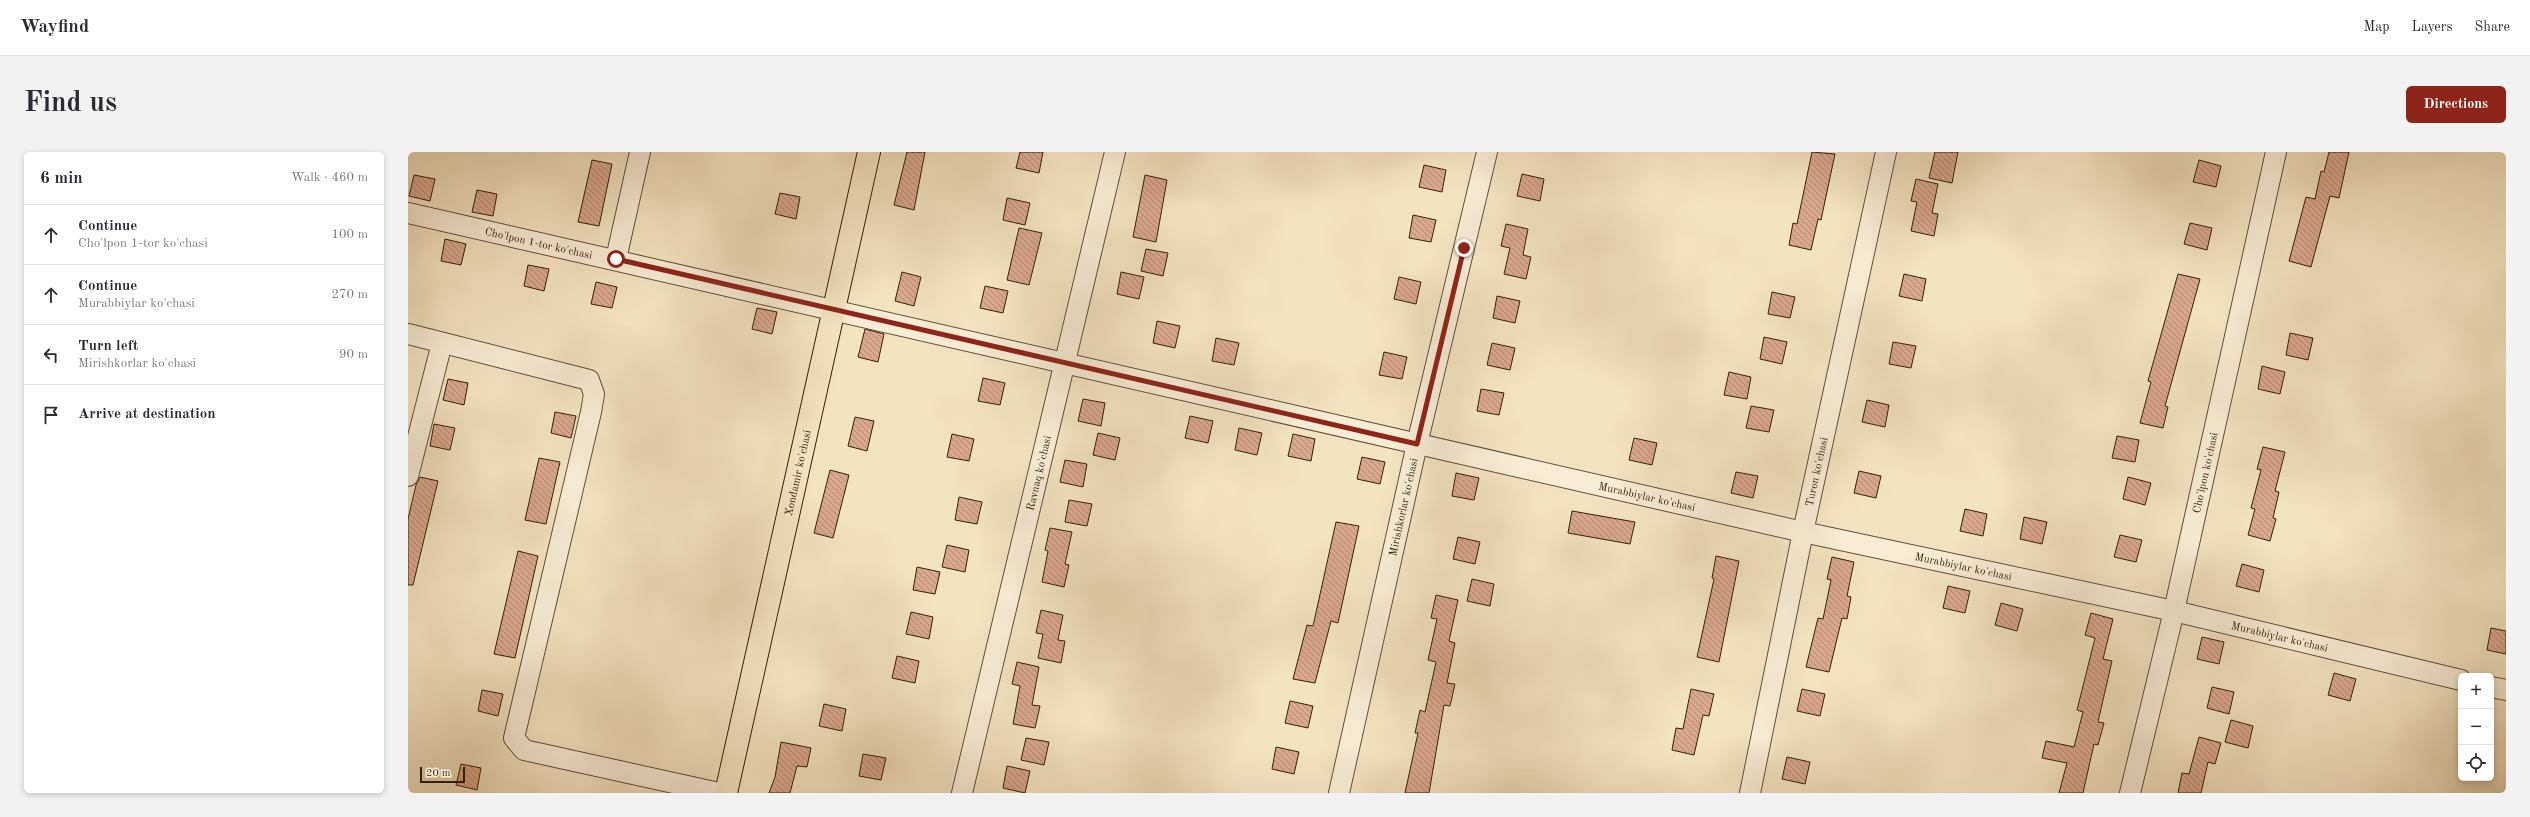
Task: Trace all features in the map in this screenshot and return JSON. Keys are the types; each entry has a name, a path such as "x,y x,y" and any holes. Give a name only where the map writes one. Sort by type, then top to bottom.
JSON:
{"main road":[{"name":"Xondamir ko'chasi","path":"726,793 869,152"}],"street":[{"path":"616,259 640,152"},
{"name":"Ravnaq ko'chasi","path":"962,793 1115,152"},
{"name":"Mirishkorlar ko'chasi","path":"1339,793 1417,444 1487,152"},
{"name":"Turon ko'chasi","path":"1750,793 1803,532 1886,152"},
{"name":"Cho'lpon ko'chasi","path":"2130,793 2174,611 2276,152"},
{"name":"Cho'lpon 1-tor ko'chasi","path":"408,213 616,259 833,310"},
{"name":"Murabbiylar ko'chasi","path":"833,310 1803,532 2174,611 2458,679"},
{"path":"408,334 589,380 594,394 514,738 524,750 719,793"},
{"path":"408,476 442,343"},
{"path":"2494,688 2506,690"}],"building":[{"path":"907,152 925,152 914,210 894,205"},
{"path":"1020,152 1043,152 1039,173 1016,168"},
{"path":"1812,152 1835,154 1821,220 1818,219 1811,250 1789,245 1793,223 1797,224"},
{"path":"1935,152 1958,152 1952,183 1929,178"},
{"path":"2329,152 2349,152 2339,198 2330,196 2311,267 2289,261 2306,197 2315,199 2321,171 2324,172"},
{"path":"592,160 612,164 599,226 578,222"},
{"path":"2199,160 2221,166 2216,187 2193,182"},
{"path":"1424,165 1446,170 1442,192 1419,187"},
{"path":"1522,174 1544,179 1540,201 1517,196"},
{"path":"414,175 435,179 430,201 409,196"},
{"path":"1145,175 1167,180 1156,242 1133,237"},
{"path":"1916,179 1938,184 1932,213 1938,214 1934,236 1911,231 1917,202 1911,201"},
{"path":"477,190 497,194 493,216 472,212"},
{"path":"780,193 800,197 796,219 775,214"},
{"path":"1007,198 1030,203 1025,225 1003,220"},
{"path":"1413,215 1436,220 1431,242 1409,238"},
{"path":"2190,223 2212,228 2207,250 2184,244"},
{"path":"1506,224 1528,229 1523,255 1531,257 1526,279 1504,274 1510,248 1501,246"},
{"path":"1019,228 1042,233 1029,285 1007,280"},
{"path":"445,239 466,244 461,265 441,261"},
{"path":"1146,249 1168,253 1163,276 1141,271"},
{"path":"528,265 549,269 544,291 524,286"},
{"path":"902,272 921,277 914,306 895,301"},
{"path":"1121,272 1144,277 1139,299 1117,294"},
{"path":"1904,274 1926,279 1922,301 1899,296"},
{"path":"2178,274 2200,279 2165,406 2168,407 2163,428 2140,423 2151,382 2148,381"},
{"path":"1399,277 1421,282 1416,304 1394,299"},
{"path":"596,282 617,287 612,308 591,304"},
{"path":"985,286 1008,291 1003,313 980,308"},
{"path":"1772,292 1795,297 1790,318 1768,314"},
{"path":"1497,296 1520,301 1515,323 1493,318"},
{"path":"757,308 777,312 772,334 752,329"},
{"path":"1157,321 1180,326 1175,348 1153,343"},
{"path":"865,329 884,334 878,362 858,357"},
{"path":"2290,333 2313,338 2308,360 2286,355"},
{"path":"1764,337 1787,342 1782,364 1760,359"},
{"path":"1216,338 1239,343 1234,365 1212,361"},
{"path":"1893,342 1916,346 1911,368 1889,364"},
{"path":"1492,343 1515,348 1510,370 1487,365"},
{"path":"1384,352 1407,357 1402,379 1379,375"},
{"path":"2262,366 2285,372 2280,394 2258,389"},
{"path":"1729,372 1751,377 1747,399 1724,395"},
{"path":"983,378 1005,383 1000,405 978,401"},
{"path":"448,379 468,383 464,405 443,400"},
{"path":"1481,389 1504,393 1499,415 1477,411"},
{"path":"1083,399 1105,403 1101,426 1078,421"},
{"path":"1867,400 1889,405 1885,427 1862,422"},
{"path":"1751,406 1774,410 1769,432 1746,428"},
{"path":"555,412 576,416 571,438 551,433"},
{"path":"1190,416 1213,421 1208,443 1185,438"},
{"path":"855,417 874,421 867,451 848,446"},
{"path":"434,424 455,428 450,450 430,446"},
{"path":"1239,428 1262,433 1257,455 1235,450"},
{"path":"1098,433 1120,438 1115,460 1093,455"},
{"path":"952,434 974,439 969,461 947,457"},
{"path":"1293,434 1315,439 1311,461 1288,456"},
{"path":"2117,436 2139,440 2135,462 2112,458"},
{"path":"1634,438 1657,443 1652,465 1629,460"},
{"path":"2263,447 2285,452 2275,491 2279,492 2273,518 2276,519 2270,541 2248,535 2255,509 2251,508 2261,470 2257,469"},
{"path":"1362,457 1385,462 1380,484 1357,479"},
{"path":"539,458 560,462 546,524 525,520"},
{"path":"1065,460 1087,464 1083,487 1060,482"},
{"path":"830,470 849,475 833,538 814,533"},
{"path":"1859,471 1881,476 1876,498 1854,493"},
{"path":"1736,472 1758,476 1753,498 1731,493"},
{"path":"1456,473 1479,478 1474,500 1452,496"},
{"path":"420,477 438,481 413,585 408,585 408,519 416,485"},
{"path":"2128,477 2151,483 2145,505 2123,499"},
{"path":"959,497 982,502 977,524 955,520"},
{"path":"1069,500 1092,504 1087,526 1065,522"},
{"path":"1965,509 1987,514 1983,536 1960,531"},
{"path":"1572,511 1635,522 1630,544 1568,533"},
{"path":"2024,517 2047,522 2042,544 2020,539"},
{"path":"1336,522 1359,526 1338,623 1331,621 1315,683 1293,679 1307,625 1313,626"},
{"path":"1050,528 1072,532 1065,564 1069,565 1064,587 1042,582 1048,551 1045,550"},
{"path":"2120,535 2142,540 2136,562 2114,557"},
{"path":"1458,537 1480,542 1475,564 1453,559"},
{"path":"947,545 969,550 965,572 942,567"},
{"path":"518,551 538,556 515,658 494,654"},
{"path":"1716,556 1739,561 1719,662 1697,657 1714,579 1712,578"},
{"path":"1832,557 1854,562 1847,596 1851,597 1847,619 1842,618 1829,672 1806,667 1818,618 1823,619 1831,580 1827,579"},
{"path":"2242,564 2264,570 2259,592 2236,586"},
{"path":"917,567 940,572 935,594 913,590"},
{"path":"1472,579 1494,584 1490,606 1467,601"},
{"path":"1948,586 1970,591 1965,613 1943,608"},
{"path":"1436,595 1458,600 1449,641 1455,643 1447,683 1455,684 1450,706 1444,705 1429,793 1405,793 1418,733 1415,733 1420,710 1425,712 1436,662 1428,660 1437,619 1431,618"},
{"path":"2001,603 2023,609 2017,631 1995,625"},
{"path":"1041,610 1063,615 1058,640 1065,641 1061,663 1038,658 1043,634 1036,633"},
{"path":"911,612 933,617 929,639 906,634"},
{"path":"2091,613 2113,619 2103,659 2112,661 2098,722 2104,723 2098,745 2094,744 2083,793 2059,793 2067,763 2042,758 2046,741 2074,747 2083,712 2077,710 2095,638 2085,635"},
{"path":"2491,628 2506,631 2506,654 2487,650"},
{"path":"2202,637 2224,642 2219,664 2197,659"},
{"path":"897,656 919,661 915,683 892,678"},
{"path":"1017,662 1039,667 1032,705 1040,706 1035,728 1013,724 1020,686 1012,684"},
{"path":"2334,673 2356,679 2350,701 2328,695"},
{"path":"2212,687 2234,692 2229,714 2207,708"},
{"path":"1691,689 1714,694 1709,716 1703,715 1694,755 1672,750 1676,728 1683,729"},
{"path":"1802,689 1825,694 1820,716 1797,711"},
{"path":"482,690 503,694 498,716 478,711"},
{"path":"1290,701 1313,706 1308,728 1285,723"},
{"path":"824,704 846,709 842,731 819,726"},
{"path":"2231,720 2253,726 2248,748 2225,742"},
{"path":"2199,737 2221,743 2215,764 2208,762 2201,793 2178,793 2182,773 2189,774"},
{"path":"1026,738 1049,742 1044,765 1021,760"},
{"path":"781,742 811,748 807,767 797,766 790,793 769,793 775,777"},
{"path":"1276,747 1299,752 1294,774 1272,769"},
{"path":"863,754 886,758 881,780 859,776"},
{"path":"1787,757 1810,762 1805,784 1782,779"},
{"path":"461,764 481,768 477,790 456,785"},
{"path":"1007,766 1030,771 1025,793 1003,788"}],"route":[{"path":"616,259 1417,444 1464,248"}]}
